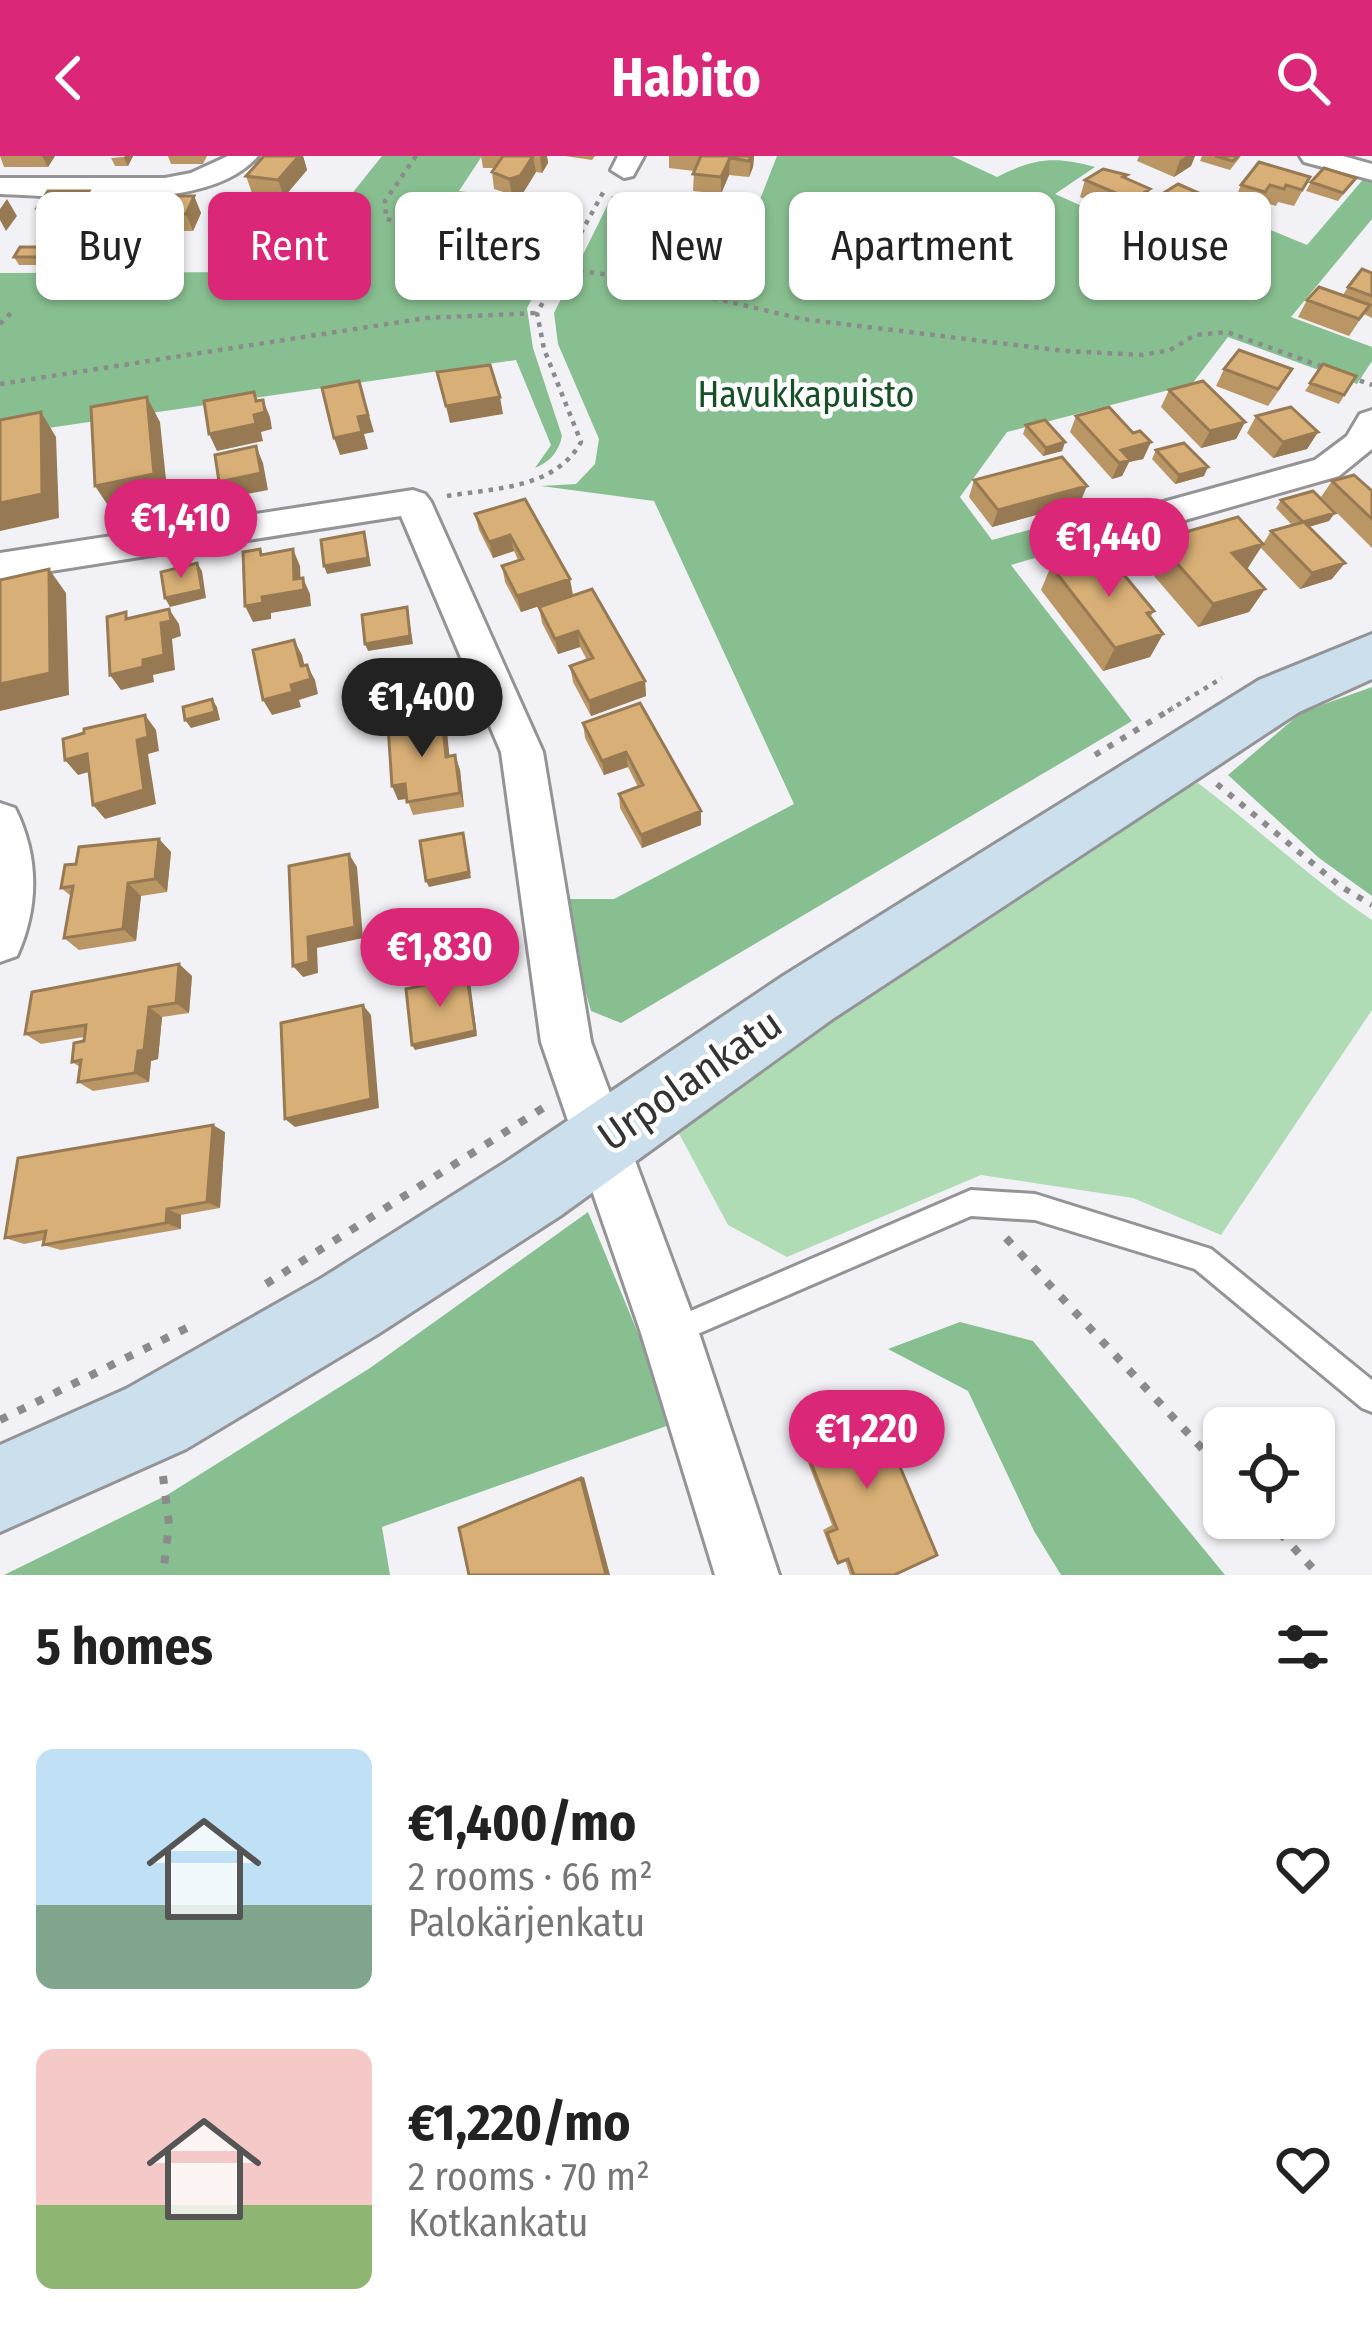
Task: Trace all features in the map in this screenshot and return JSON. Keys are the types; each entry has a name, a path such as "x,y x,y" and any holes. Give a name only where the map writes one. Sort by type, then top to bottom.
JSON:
{"main road":[{"name":"Urpolankatu","path":"0,1490 175,1408 350,1306 604,1140 1166,740 1372,655"}],"street":[{"path":"0,186 179,186 224,174 245,156"},
{"path":"1313,156 1372,172"},
{"path":"1129,524 1327,468 1359,443 1372,421"},
{"path":"0,566 413,502 522,752 557,1005 747,1575"},
{"path":"0,821 14,871 0,941"}],"lane":[{"path":"670,1333 971,1203 1035,1207 1202,1258 1372,1399"}],"path":[{"path":"395,222 386,219 385,201 416,156"},
{"path":"583,228 614,174 627,163"},
{"path":"583,271 802,319 1065,351 1160,353 1195,335 1227,332 1372,385"},
{"path":"413,502 557,472 576,457 581,442 544,349 537,313 544,300"},
{"path":"0,324 12,312"},
{"path":"0,385 426,318 537,313"},
{"path":"1166,740 1340,886 1372,905"},
{"path":"971,1203 1203,1450"},
{"path":"164,1575 161,1557 169,1524"},
{"path":"1286,1539 1319,1575"}],"green space":[{"path":"382,156 482,156 459,191 467,192 395,192 395,300 531,300 527,308 533,348 562,436 545,463 535,468 551,445 516,360 0,435 0,273 36,273 36,300 184,300 184,272 208,272 208,300 371,300 371,192 353,192"},
{"name":"Havukkapuisto","path":"777,156 952,156 997,177 1034,163 1068,161 1095,167 1055,194 1079,205 1079,300 1271,300 1271,230 1307,245 1366,176 1372,178 1372,219 1291,317 1372,347 1372,361 1357,384 1228,337 1192,384 1007,432 960,497 992,540 1090,513 1110,536 1011,565 1132,721 621,1023 591,1011 559,899 614,899 794,804 654,501 541,486 576,484 595,464 599,439 558,344 554,313 560,300 583,300 583,254 607,206 607,300 765,300 763,192"},
{"path":"1372,687 1372,896 1319,858 1228,775 1302,712"},
{"path":"1198,783 1372,920 1372,1010 1221,1235 1133,1198 981,1175 787,1257 728,1225 676,1128 1141,802"},
{"path":"588,1212 675,1423 382,1527 390,1575 4,1575 167,1495 370,1368"},
{"path":"960,1322 1033,1341 1225,1575 1061,1575 1034,1531 968,1391 888,1349"}],"building":[{"path":"264,156 299,156 278,180 246,176"},
{"path":"503,156 533,156 520,176 509,179 492,172"},
{"path":"701,156 751,156 749,161 730,158 721,177 693,174"},
{"path":"1259,162 1310,177 1302,190 1270,185 1265,192 1241,185"},
{"path":"1324,168 1356,178 1343,193 1311,182"},
{"path":"1103,169 1127,175 1123,177 1150,189 1113,192 1085,180"},
{"path":"1178,184 1196,192 1165,192"},
{"path":"184,196 194,196 186,214"},
{"path":"20,247 36,247 36,257 14,257"},
{"path":"1362,269 1372,273 1372,296 1348,287"},
{"path":"1319,287 1370,305 1359,319 1307,300"},
{"path":"1239,350 1292,369 1278,389 1224,369"},
{"path":"1323,364 1356,376 1344,395 1310,383"},
{"path":"490,365 500,397 446,406 437,372"},
{"path":"359,381 368,415 358,417 362,432 334,438 322,388"},
{"path":"1203,381 1245,422 1210,431 1169,390"},
{"path":"254,392 256,401 263,400 265,412 254,415 256,424 209,434 204,401"},
{"path":"147,397 154,474 95,486 91,407"},
{"path":"1109,407 1133,433 1140,431 1151,442 1121,450 1130,460 1119,463 1076,416"},
{"path":"1291,407 1318,432 1283,442 1256,416"},
{"path":"41,412 42,494 0,503 0,420"},
{"path":"1045,420 1065,442 1046,448 1026,425"},
{"path":"1184,443 1208,467 1179,475 1156,450"},
{"path":"256,446 261,473 219,482 215,455"},
{"path":"1062,457 1087,486 998,510 974,480"},
{"path":"1354,475 1372,491 1372,519 1332,481"},
{"path":"1313,491 1335,513 1303,522 1281,500"},
{"path":"525,499 570,579 517,596 502,566 523,559 510,535 489,542 475,514"},
{"path":"1238,517 1263,544 1232,553 1265,589 1213,604 1167,552 1186,547 1175,535"},
{"path":"1304,522 1345,563 1312,573 1271,531"},
{"path":"364,532 368,558 324,566 321,540"},
{"path":"260,549 261,555 293,549 294,579 303,578 304,590 262,597 263,603 245,606 243,552"},
{"path":"1097,553 1113,572 1120,570 1154,611 1147,613 1163,634 1115,648 1051,566"},
{"path":"197,563 202,590 165,598 161,572"},
{"path":"49,569 50,673 0,684 0,580"},
{"path":"592,589 645,681 589,701 570,666 593,658 578,631 555,639 539,607"},
{"path":"407,607 410,636 365,644 362,615"},
{"path":"169,609 171,621 161,623 164,655 143,660 143,667 110,675 107,617 126,612 126,619"},
{"path":"294,640 301,666 307,665 311,679 291,685 293,692 263,700 253,650"},
{"path":"212,699 215,712 185,720 183,707"},
{"path":"640,703 701,811 641,835 619,794 643,785 626,752 602,761 583,723"},
{"path":"145,715 148,737 137,740 144,790 93,805 87,754 65,760 63,739 84,733 84,729"},
{"path":"442,717 446,757 455,755 460,793 407,802 405,784 392,786 388,726"},
{"path":"463,833 469,872 426,881 420,841"},
{"path":"159,839 155,879 128,883 123,929 64,938 73,886 61,888 65,865 76,864 79,847"},
{"path":"349,854 355,927 308,937 309,962 293,966 289,866"},
{"path":"179,964 176,1003 149,1007 144,1050 138,1051 135,1073 78,1082 81,1060 72,1062 74,1043 84,1041 86,1025 25,1034 32,992"},
{"path":"467,976 475,1031 412,1045 406,989"},
{"path":"363,1005 371,1099 285,1119 281,1023"},
{"path":"213,1125 207,1202 167,1209 166,1223 43,1245 46,1231 5,1238 18,1158"},
{"path":"869,1393 937,1555 894,1575 854,1575 848,1559 838,1563 827,1533 837,1529 808,1455 816,1452 805,1422"},
{"path":"581,1478 606,1575 469,1575 459,1528"}]}
